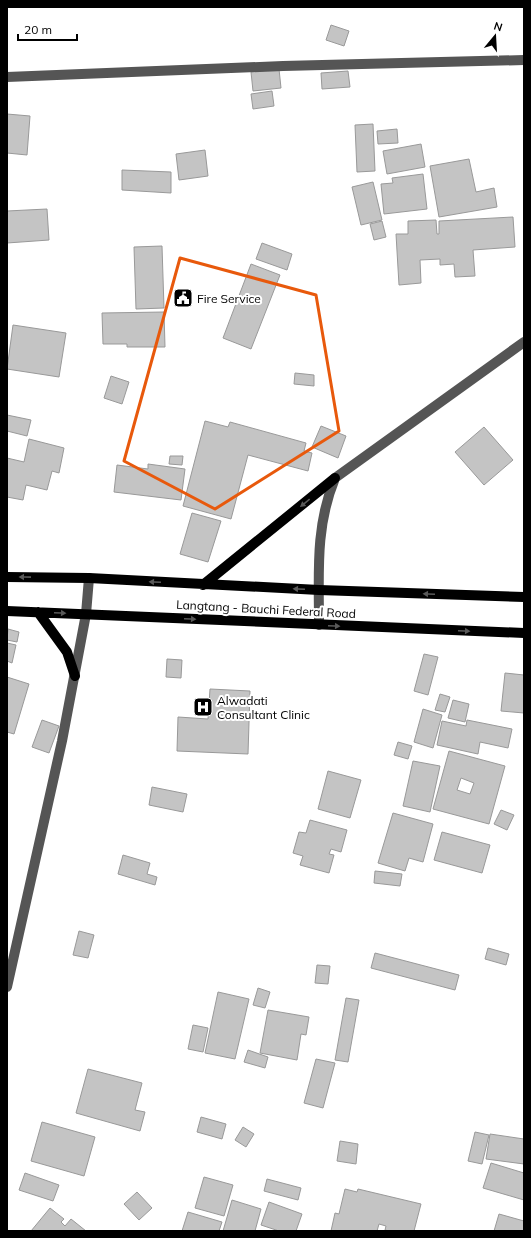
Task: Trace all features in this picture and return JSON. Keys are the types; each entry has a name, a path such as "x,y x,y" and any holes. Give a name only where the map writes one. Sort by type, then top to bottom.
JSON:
{"main road":[{"path":"203,584 335,478"},
{"name":"Langtang - Bauchi Federal Road","path":"7,577 89,578 319,590 524,597"},
{"name":"Langtang - Bauchi Federal Road","path":"7,611 524,633"},
{"path":"38,612 67,652 75,676"}],"street":[{"path":"7,77 283,66 524,60"},
{"path":"318,625 321,521 326,499 335,478 524,342"},
{"path":"7,987 62,741 86,614 89,578"}],"highlighted area":[{"path":"180,258 316,295 339,431 215,509 124,461"}],"building":[{"path":"331,25 349,31 344,46 326,40"},
{"path":"279,69 281,88 253,91 251,72"},
{"path":"348,71 350,87 322,89 321,73"},
{"path":"272,91 274,106 253,109 251,94"},
{"path":"7,114 30,116 27,155 7,153"},
{"path":"373,124 375,171 357,172 355,125"},
{"path":"397,129 398,143 378,144 377,131"},
{"path":"421,144 425,167 387,174 383,151"},
{"path":"205,150 208,176 179,180 176,154"},
{"path":"469,159 476,192 494,188 497,207 439,217 430,166"},
{"path":"122,170 171,172 171,193 122,190"},
{"path":"423,174 427,209 384,214 381,184 393,183 392,178"},
{"path":"373,182 382,220 361,225 352,187"},
{"path":"47,209 49,240 7,243 7,211"},
{"path":"513,217 515,247 473,250 475,276 455,277 454,264 440,265 440,259 420,260 421,283 399,285 396,234 408,234 408,221 436,220 437,234 439,234 439,221"},
{"path":"382,221 386,237 374,240 370,224"},
{"path":"262,243 292,254 287,270 256,259"},
{"path":"162,246 164,308 136,309 134,247"},
{"path":"251,264 280,275 251,349 223,338"},
{"path":"164,312 165,347 127,347 127,344 103,344 102,313"},
{"path":"13,325 66,333 59,377 7,369"},
{"path":"295,373 314,375 314,386 294,384"},
{"path":"111,376 129,382 122,404 104,398"},
{"path":"7,415 31,420 27,436 7,431"},
{"path":"205,421 228,427 230,422 306,443 304,451 312,453 308,471 248,455 231,519 183,506"},
{"path":"321,426 346,436 338,458 312,447"},
{"path":"484,427 513,460 484,485 455,452"},
{"path":"29,439 64,448 59,473 52,471 47,490 26,485 23,500 7,497 7,458 24,462"},
{"path":"170,456 183,456 182,465 169,464"},
{"path":"148,464 185,469 181,500 114,492 117,465 148,469"},
{"path":"192,513 221,521 208,562 180,554"},
{"path":"8,629 19,632 17,642 7,640"},
{"path":"7,643 16,645 12,663 7,661"},
{"path":"424,654 438,657 428,695 414,691"},
{"path":"167,659 182,660 181,678 166,677"},
{"path":"505,673 524,675 524,713 501,711"},
{"path":"7,677 29,684 14,734 7,732"},
{"path":"210,689 250,691 248,754 177,751 178,717 208,719"},
{"path":"440,694 450,697 445,712 435,710"},
{"path":"453,700 469,704 465,722 448,718"},
{"path":"423,709 442,715 433,748 414,742"},
{"path":"42,720 59,726 49,753 32,747"},
{"path":"467,720 512,729 508,748 480,742 478,754 437,745 442,721 466,726"},
{"path":"398,742 412,746 408,759 394,755"},
{"path":"449,751 505,766 489,824 433,809","holes":["461,778 474,783 470,794 457,790"]},
{"path":"413,761 440,766 430,812 403,806"},
{"path":"328,771 361,780 350,818 318,809"},
{"path":"152,787 187,794 183,812 149,805"},
{"path":"501,810 514,815 507,830 494,824"},
{"path":"393,813 433,824 423,862 409,858 405,871 378,863"},
{"path":"310,820 347,830 341,852 331,849 329,854 334,855 329,873 300,865 303,856 293,853 299,832 306,833"},
{"path":"442,832 490,845 482,873 434,860"},
{"path":"123,855 150,863 147,874 157,877 155,885 118,874"},
{"path":"375,871 402,874 400,886 374,883"},
{"path":"79,931 94,935 88,958 73,955"},
{"path":"488,948 509,954 506,965 485,959"},
{"path":"375,953 459,975 455,990 371,968"},
{"path":"317,965 330,966 328,984 315,983"},
{"path":"258,988 270,992 265,1008 253,1005"},
{"path":"218,992 249,999 235,1059 205,1053"},
{"path":"346,998 359,1000 348,1062 335,1060"},
{"path":"268,1010 309,1017 306,1035 301,1034 297,1060 260,1053"},
{"path":"193,1025 208,1028 203,1052 188,1049"},
{"path":"248,1050 268,1057 265,1068 244,1062"},
{"path":"316,1059 335,1063 323,1108 304,1103"},
{"path":"88,1069 142,1083 135,1110 145,1112 140,1131 76,1113"},
{"path":"201,1117 226,1124 222,1139 197,1132"},
{"path":"42,1122 95,1137 84,1176 31,1161"},
{"path":"243,1127 254,1134 246,1147 235,1140"},
{"path":"475,1132 489,1135 482,1164 468,1161"},
{"path":"490,1134 524,1139 524,1164 486,1159"},
{"path":"340,1141 358,1144 356,1164 337,1161"},
{"path":"491,1163 524,1173 524,1200 483,1188"},
{"path":"25,1173 59,1185 53,1201 19,1190"},
{"path":"204,1177 233,1185 224,1216 195,1208"},
{"path":"267,1179 301,1188 298,1200 264,1191"},
{"path":"345,1189 357,1192 358,1189 421,1204 414,1231 389,1231 385,1230 386,1226 379,1224 377,1231 331,1231 335,1213 339,1214"},
{"path":"137,1192 152,1208 139,1220 124,1204"},
{"path":"232,1200 261,1209 255,1231 223,1231"},
{"path":"269,1202 302,1214 296,1231 279,1231 261,1225"},
{"path":"50,1208 64,1219 61,1222 65,1226 71,1219 86,1231 31,1231"},
{"path":"188,1212 222,1222 219,1231 182,1231"},
{"path":"499,1214 524,1221 524,1231 494,1231"}],"place":[{"name":"Fire Service","path":"183,298"},
{"name":"Alwadati Consultant Clinic","path":"203,707"}]}
